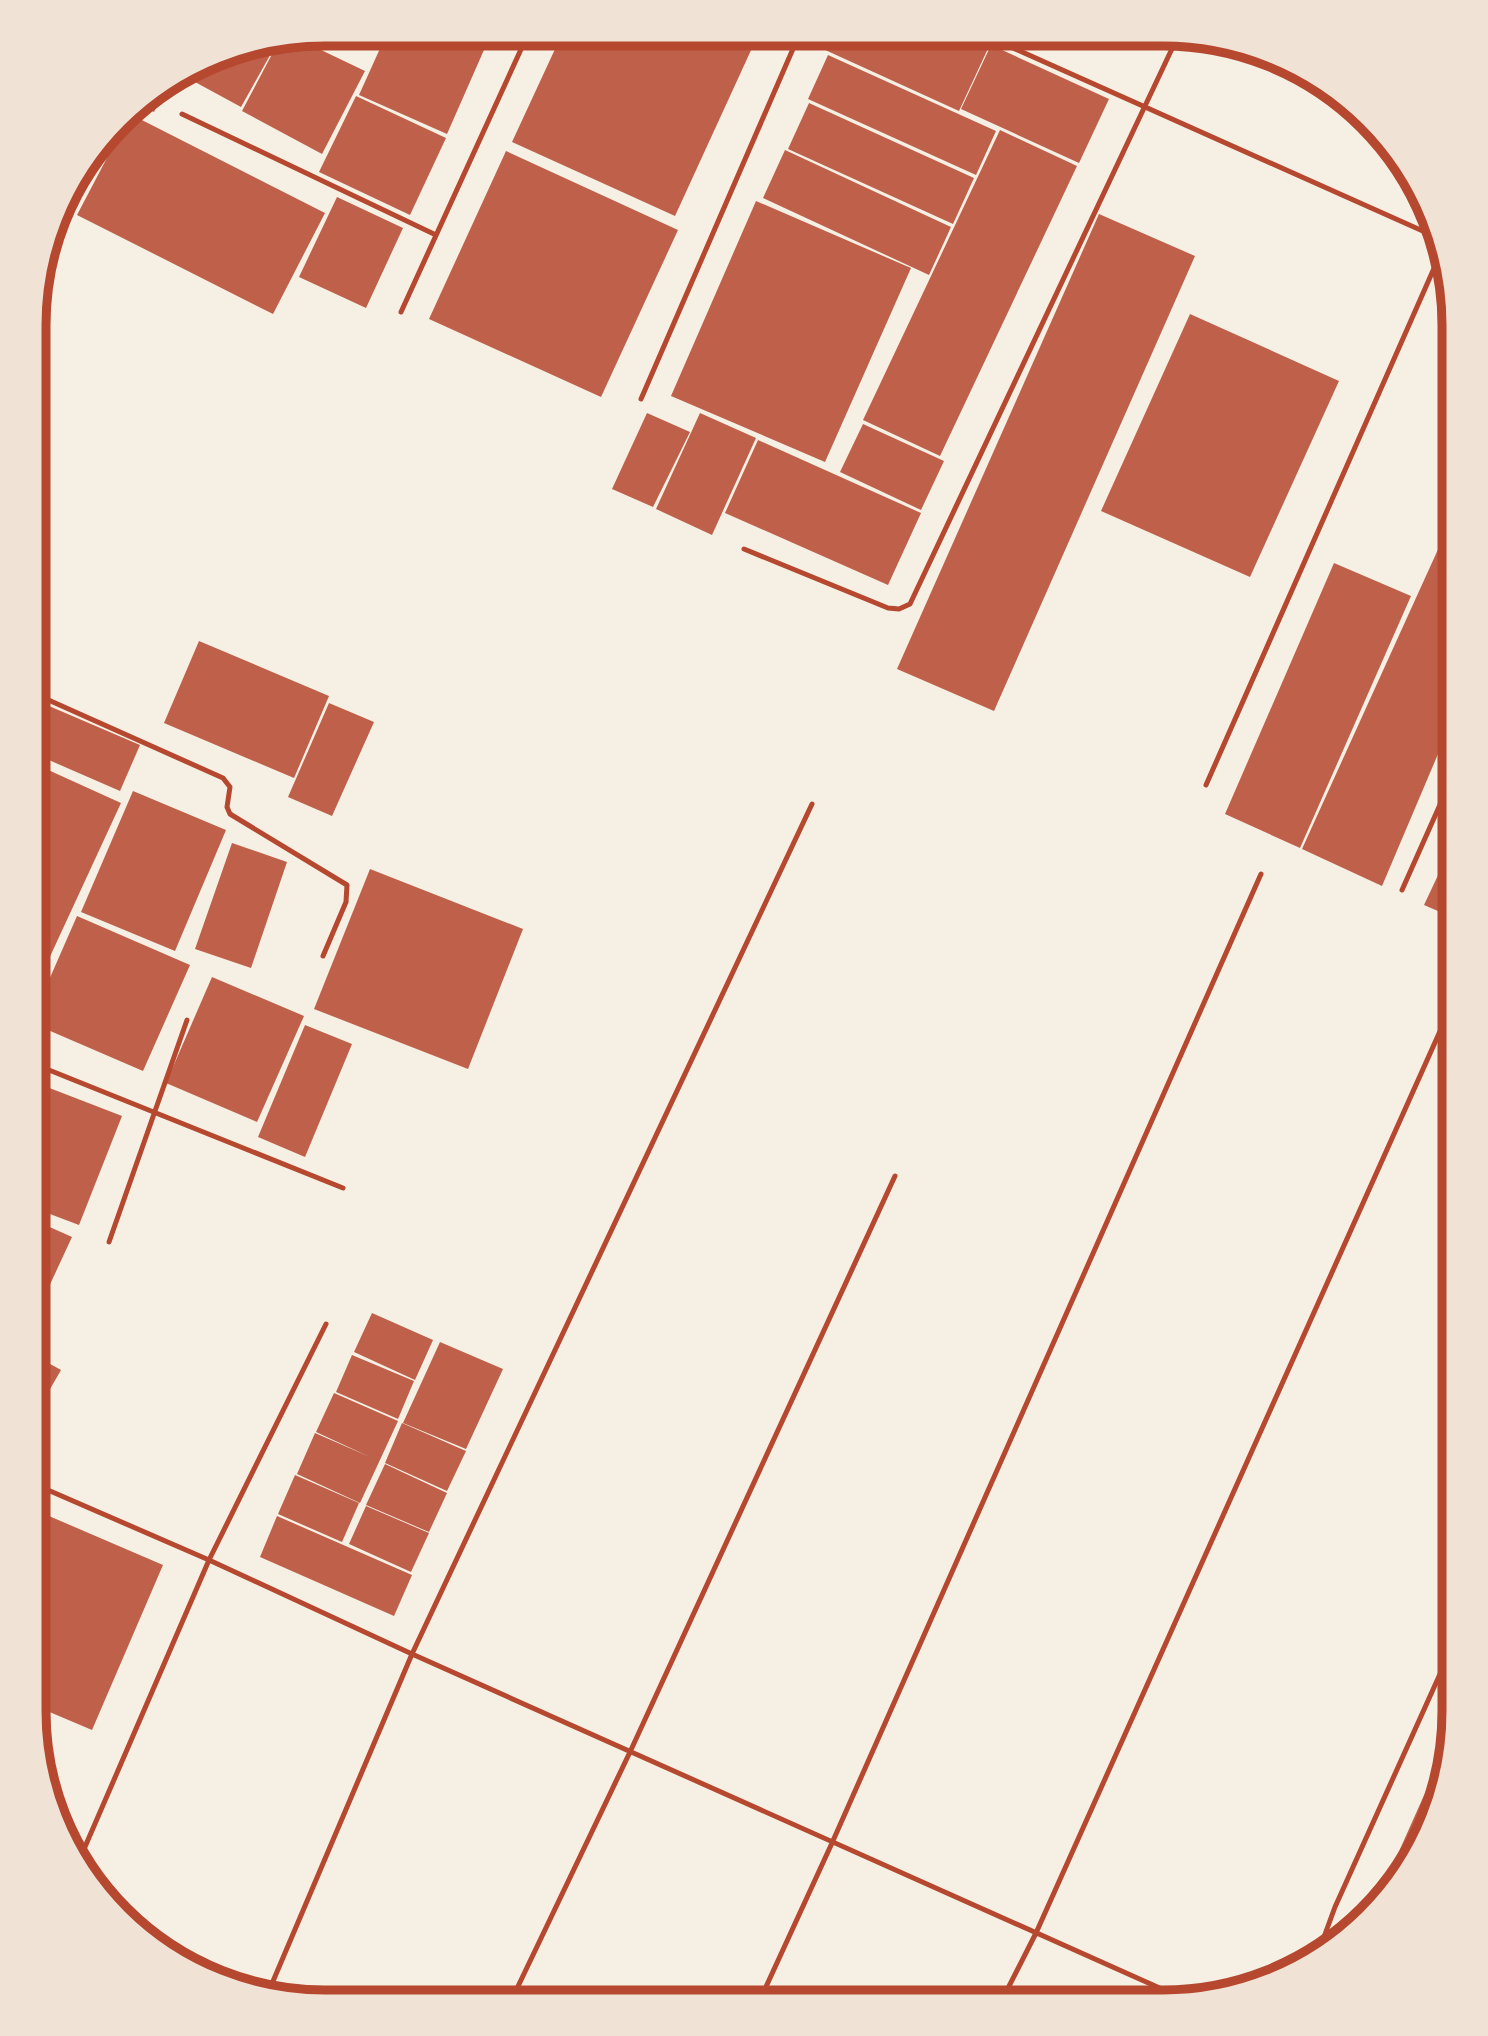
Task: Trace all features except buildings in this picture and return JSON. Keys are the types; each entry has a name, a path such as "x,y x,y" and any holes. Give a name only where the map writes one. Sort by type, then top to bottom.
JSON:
{"lane":[{"path":"401,312 523,46"},
{"path":"641,399 794,46"},
{"path":"1009,46 1427,233"},
{"path":"744,549 888,608 911,604 1173,46"},
{"path":"182,114 436,235"},
{"path":"1206,785 1436,264"},
{"path":"46,699 223,778 230,787 227,807 230,814 347,885 345,902 323,956"},
{"path":"1402,890 1442,800"},
{"path":"271,1985 412,1654 812,804"},
{"path":"765,1990 1261,874"},
{"path":"110,1242 187,1020"},
{"path":"1007,1990 1036,1933 1442,1027"},
{"path":"46,1069 343,1188"},
{"path":"516,1990 630,1752 895,1176"},
{"path":"83,1851 209,1560 326,1324"},
{"path":"46,1488 1164,1990"},
{"path":"1323,1940 1335,1907 1442,1670"}]}
